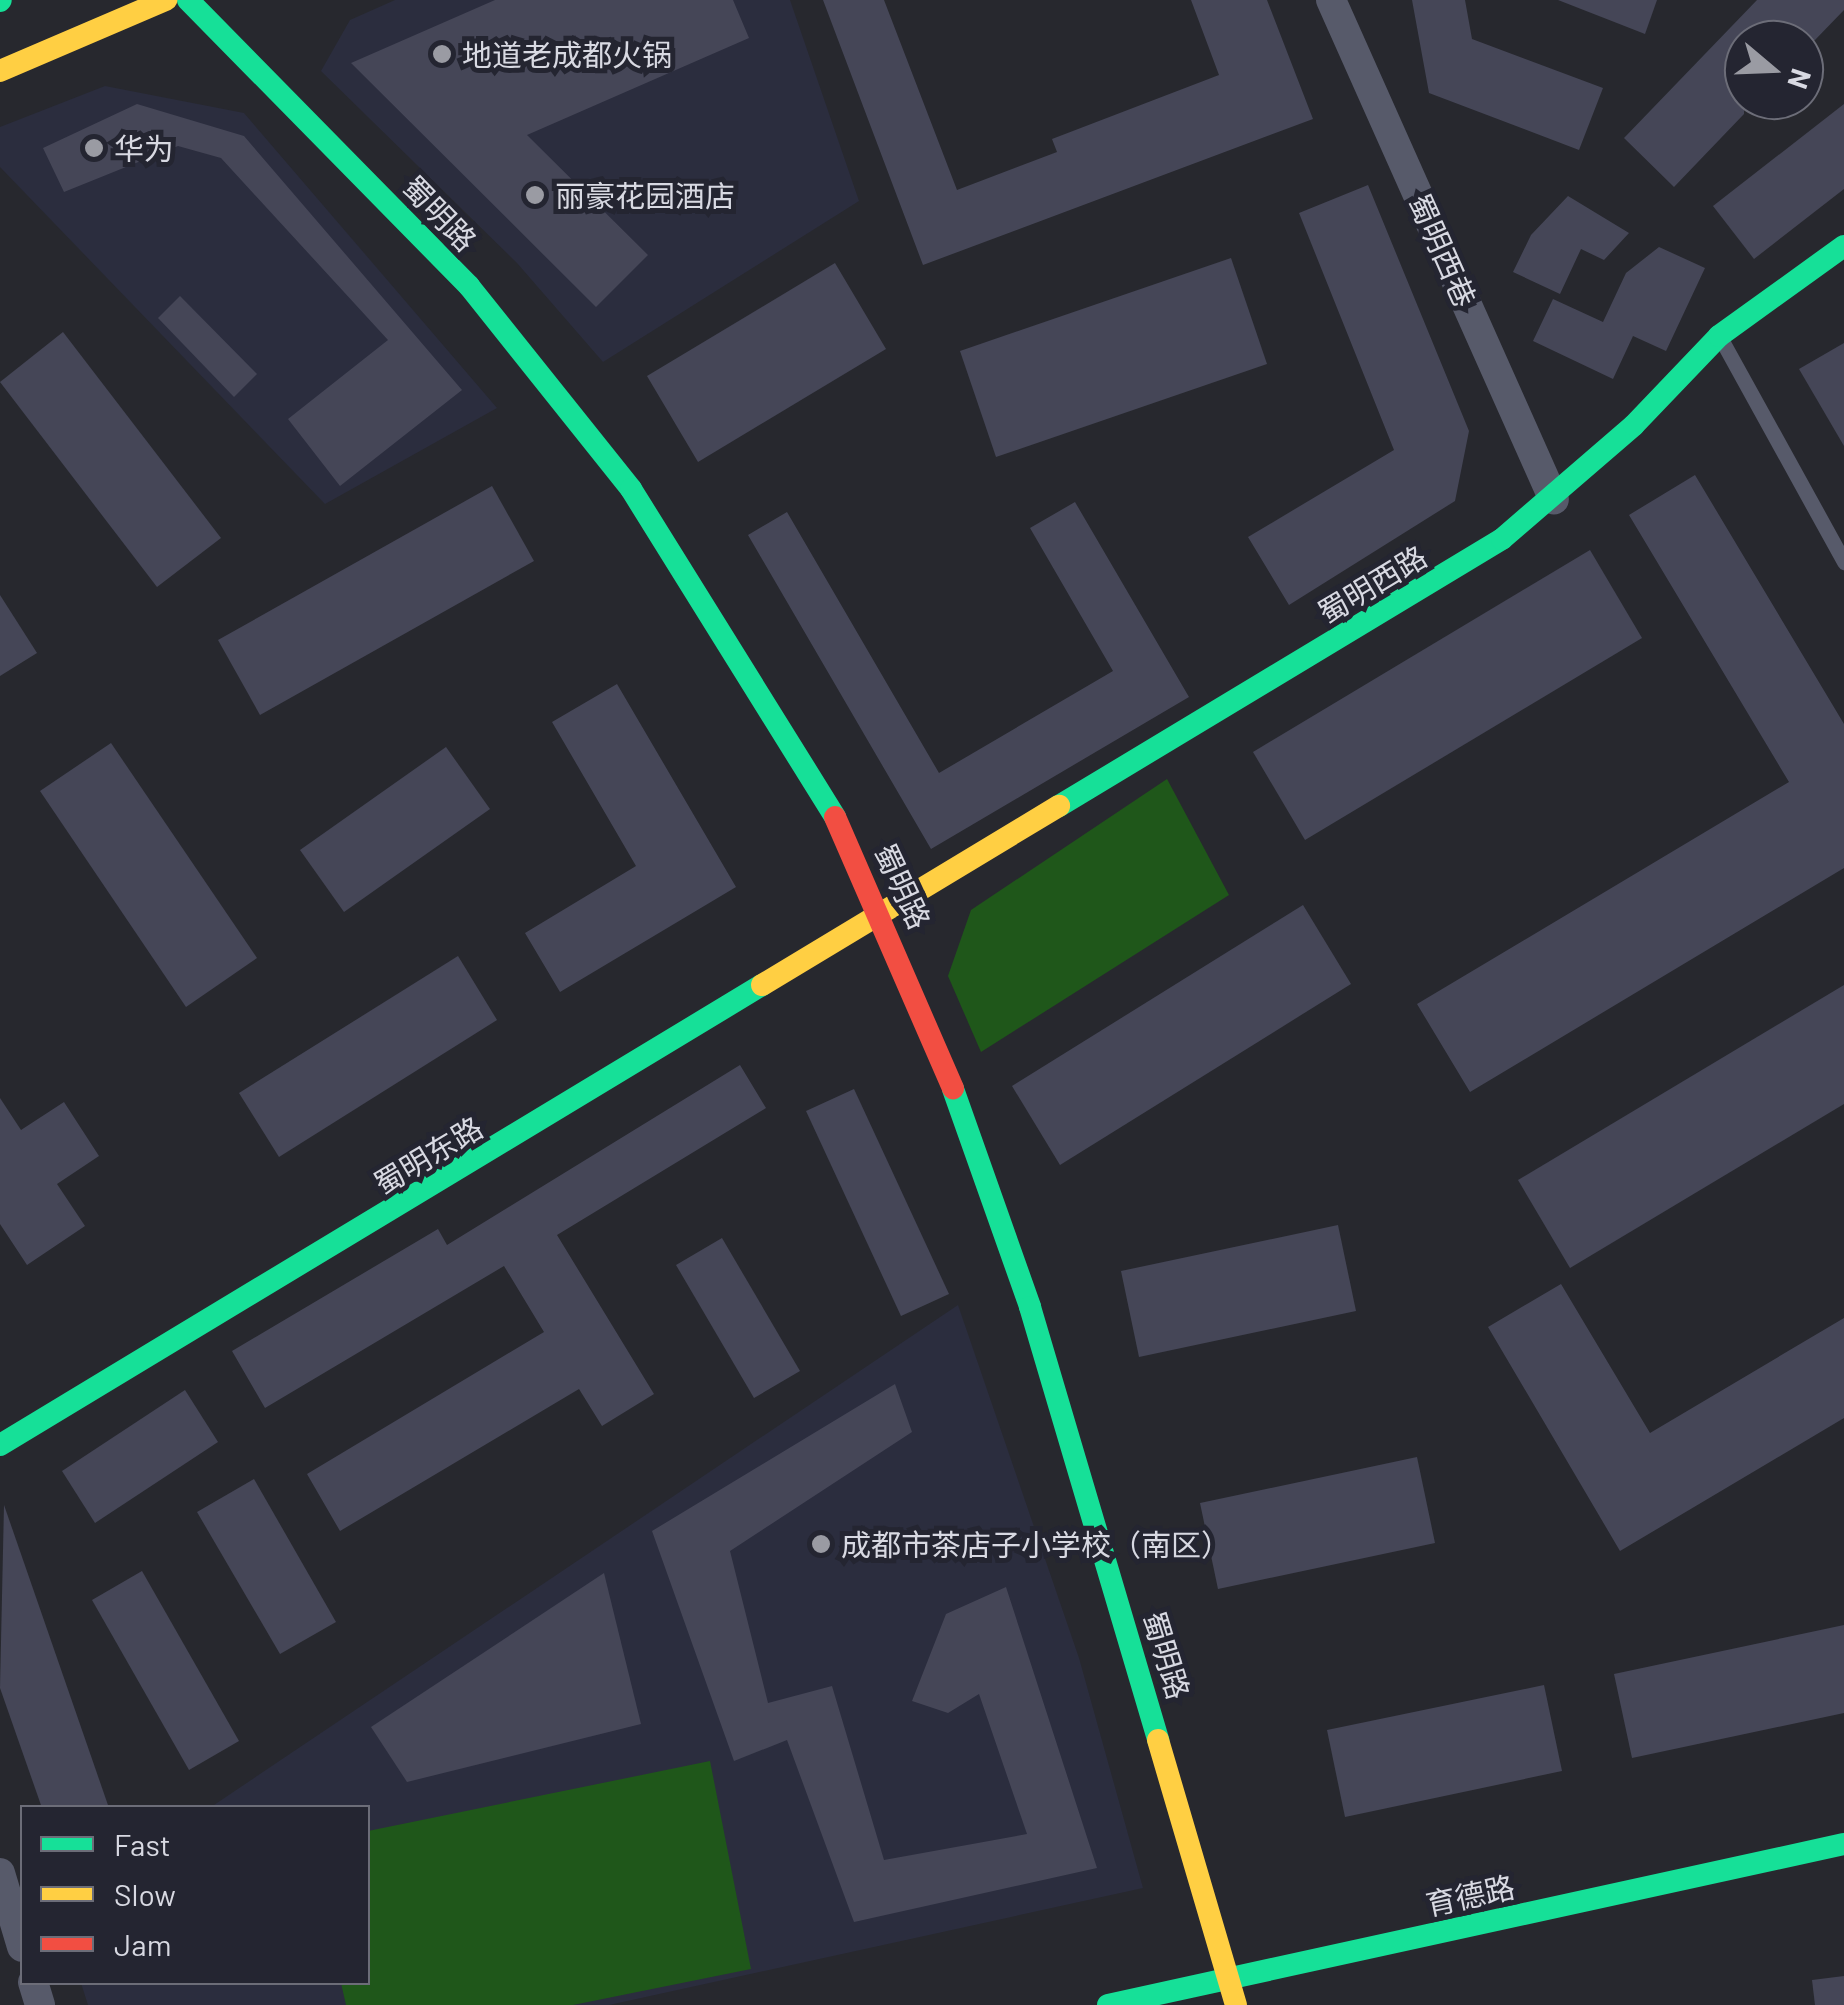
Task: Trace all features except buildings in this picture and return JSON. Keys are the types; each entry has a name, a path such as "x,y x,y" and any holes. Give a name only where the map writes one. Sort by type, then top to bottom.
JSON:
{"street":[{"path":"0,71 166,0"},
{"name":"蜀明路","path":"188,0 469,286 631,489 846,834 887,917 1030,1307 1233,1978 1236,2005"},
{"name":"蜀明西巷","path":"1332,0 1554,500"},
{"name":"蜀明西路","path":"887,917 1502,540 1554,500 1719,336 1844,246"},
{"name":"蜀明东路","path":"0,1445 887,917"},
{"name":"育德路","path":"1108,2005 1844,1844"},
{"path":"0,1873 20,1940"}],"lane":[{"path":"1719,336 1844,562"}],"shaded area":[{"path":"395,0 790,0 859,201 603,362 517,263 321,71 350,20"},
{"path":"105,86 244,113 497,408 325,504 0,167 0,127"},
{"name":"成都市茶店子小学校（南区）","path":"958,1305 1079,1658 1143,1888 609,2005 88,2005 82,1985 370,1985 370,1805 214,1805"}],"green space":[{"path":"1167,779 1229,895 981,1052 948,976 971,910"},
{"path":"710,1761 751,1969 573,2005 346,2005 341,1985 370,1985 370,1831"}],"traffic: fast":[{"path":"188,0 469,286 631,489 835,817"},
{"path":"1059,806 1502,539 1634,425 1719,336 1844,246"},
{"path":"0,1445 762,985"},
{"path":"953,1089 1030,1307 1158,1740"},
{"path":"1108,2005 1844,1844"}],"traffic: slow":[{"path":"0,71 166,0"},
{"path":"762,985 1059,806"},
{"path":"1158,1740 1236,2005"}],"traffic: jam":[{"path":"835,817 953,1089"}],"place":[{"name":"地道老成都火锅","path":"442,54"},
{"name":"华为","path":"94,148"},
{"name":"丽豪花园酒店","path":"535,195"},
{"name":"成都市茶店子小学校（南区）","path":"821,1544"}]}
